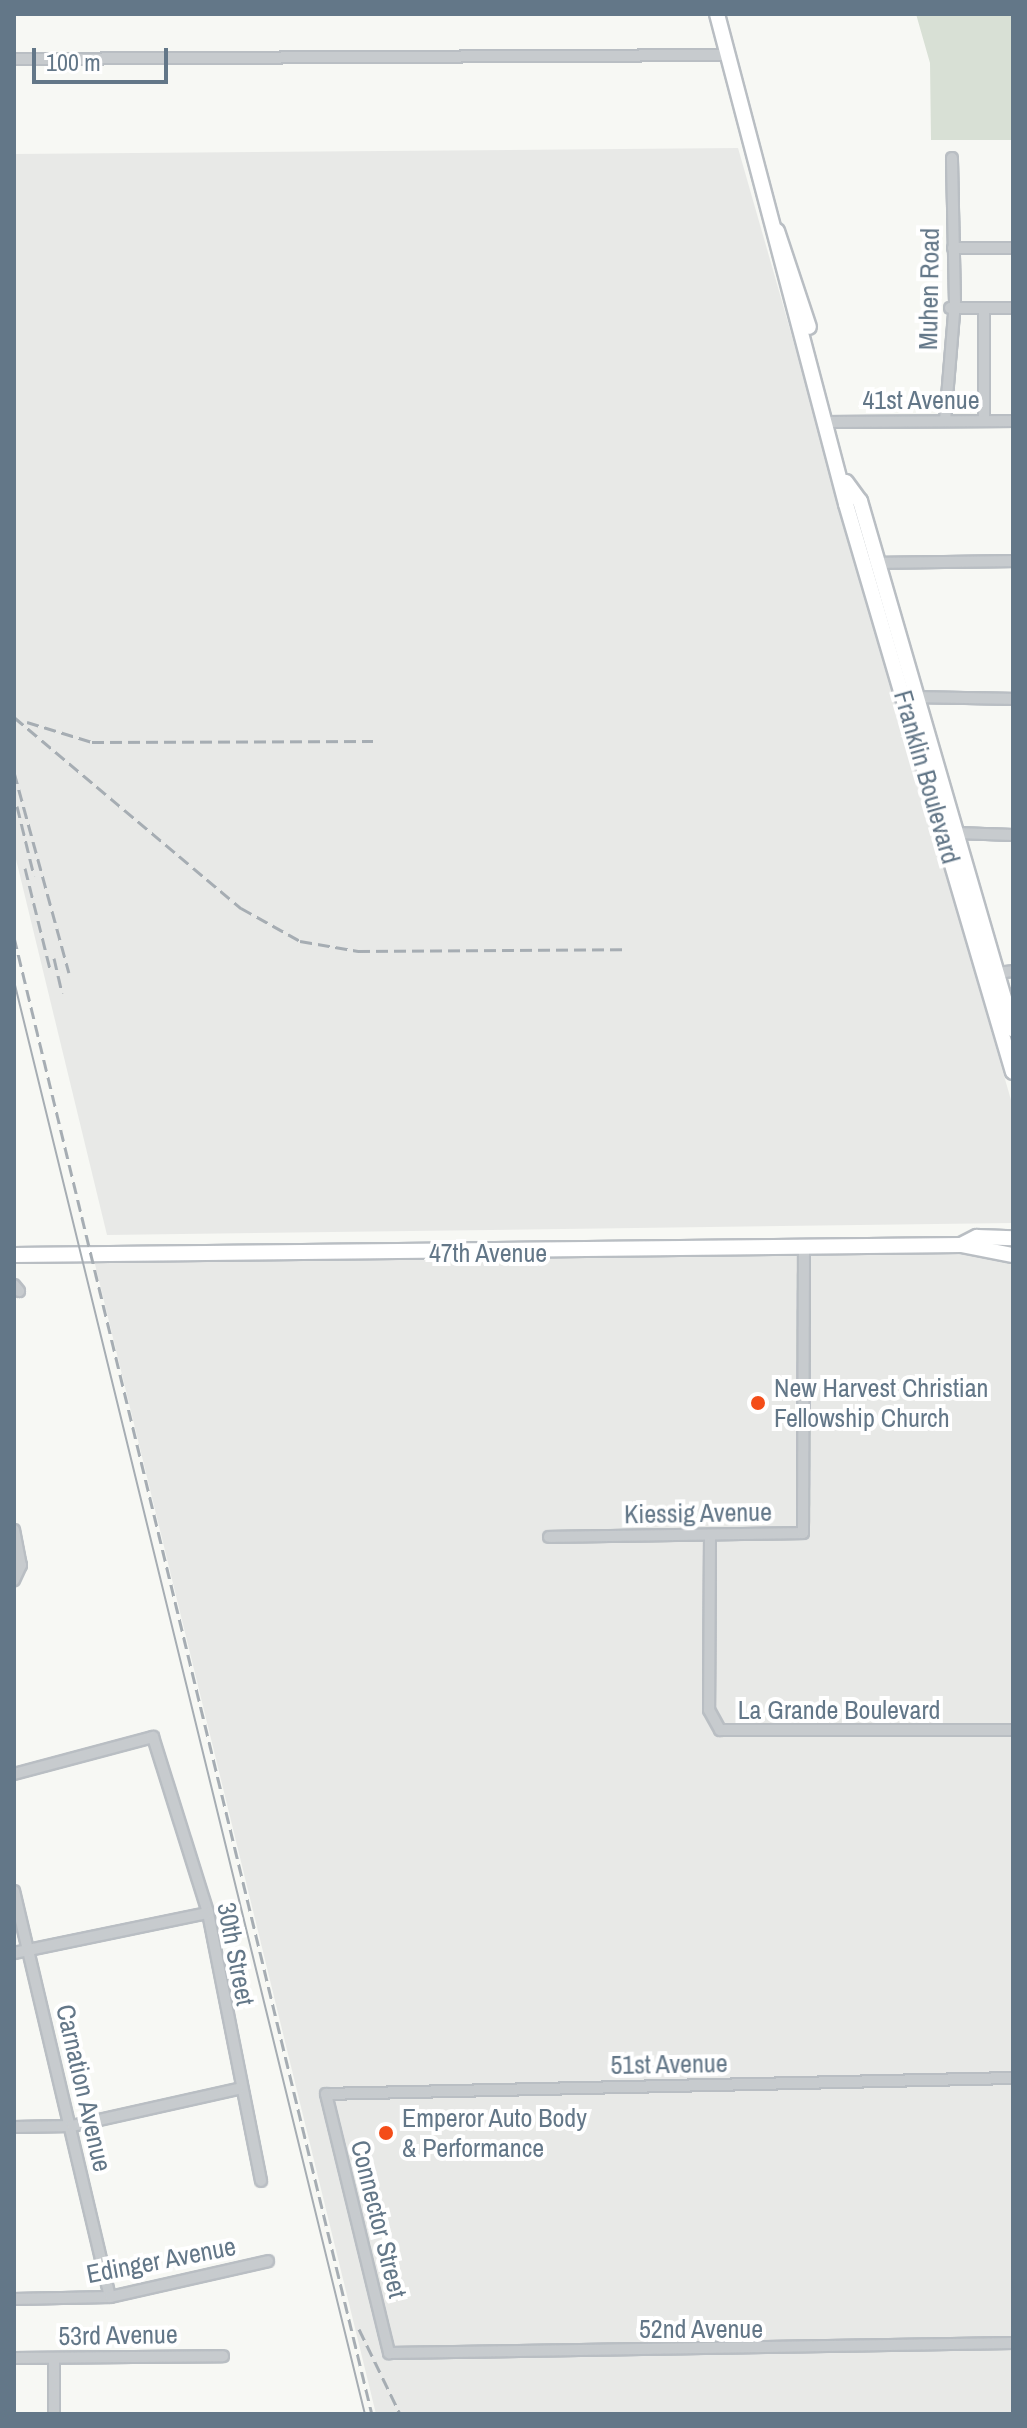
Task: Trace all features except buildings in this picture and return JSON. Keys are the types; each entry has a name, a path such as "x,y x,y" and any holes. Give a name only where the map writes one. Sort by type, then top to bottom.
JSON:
{"main road":[{"name":"Franklin Boulevard","path":"717,14 777,231 793,266 807,339 846,482 1013,1072"},
{"name":"Franklin Boulevard","path":"846,482 860,501 875,563 1013,1029"},
{"path":"980,919 995,1015 1013,1051"},
{"name":"47th Avenue","path":"961,1245 977,1237 1013,1238"},
{"name":"47th Avenue","path":"14,1255 961,1245 1013,1255"}],"street":[{"path":"14,59 729,55"},
{"name":"Muhen Road","path":"945,421 953,248 952,158"},
{"path":"953,248 1013,248"},
{"path":"950,308 1013,308"},
{"path":"984,308 984,421"},
{"name":"41st Avenue","path":"830,422 1013,421"},
{"path":"875,563 1013,561"},
{"path":"917,697 1013,699"},
{"path":"957,833 1013,835"},
{"path":"995,973 1013,971"},
{"name":"Kiessig Avenue","path":"549,1537 803,1533 804,1249"},
{"path":"14,1530 21,1565 14,1580"},
{"name":"La Grande Boulevard","path":"710,1535 709,1710 720,1730 1013,1730"},
{"name":"30th Street","path":"14,1774 153,1737 208,1913 238,2089 261,2181"},
{"name":"Carnation Avenue","path":"14,1891 110,2297"},
{"path":"14,1953 29,1953 208,1913"},
{"name":"51st Avenue","path":"326,2094 1013,2078"},
{"path":"14,2127 72,2126 238,2089"},
{"name":"Connector Street","path":"326,2094 389,2353"},
{"name":"Edinger Avenue","path":"14,2299 110,2297 268,2261"},
{"name":"52nd Avenue","path":"389,2353 1013,2343"},
{"name":"53rd Avenue","path":"14,2358 223,2356"},
{"path":"54,2358 54,2414"}],"shaded area":[{"path":"916,14 1013,14 1013,140 931,140 930,63"},
{"path":"738,148 1013,1107 1013,1223 107,1235 14,851 14,154"},
{"path":"1013,1252 1013,2414 376,2414 93,1256"}],"tram line":[{"path":"14,981 365,2414"}],"railway":[{"path":"14,717 241,908 300,941 358,951 623,949"},
{"path":"27,722 92,742 373,741"},
{"path":"14,772 69,973"},
{"path":"17,806 34,876"},
{"path":"25,868 50,969"},
{"path":"14,937 372,2414"},
{"path":"54,958 62,993"},
{"path":"359,2329 400,2414"}],"place":[{"name":"New Harvest Christian Fellowship Church","path":"758,1403"},
{"name":"Emperor Auto Body & Performance","path":"386,2133"}]}
